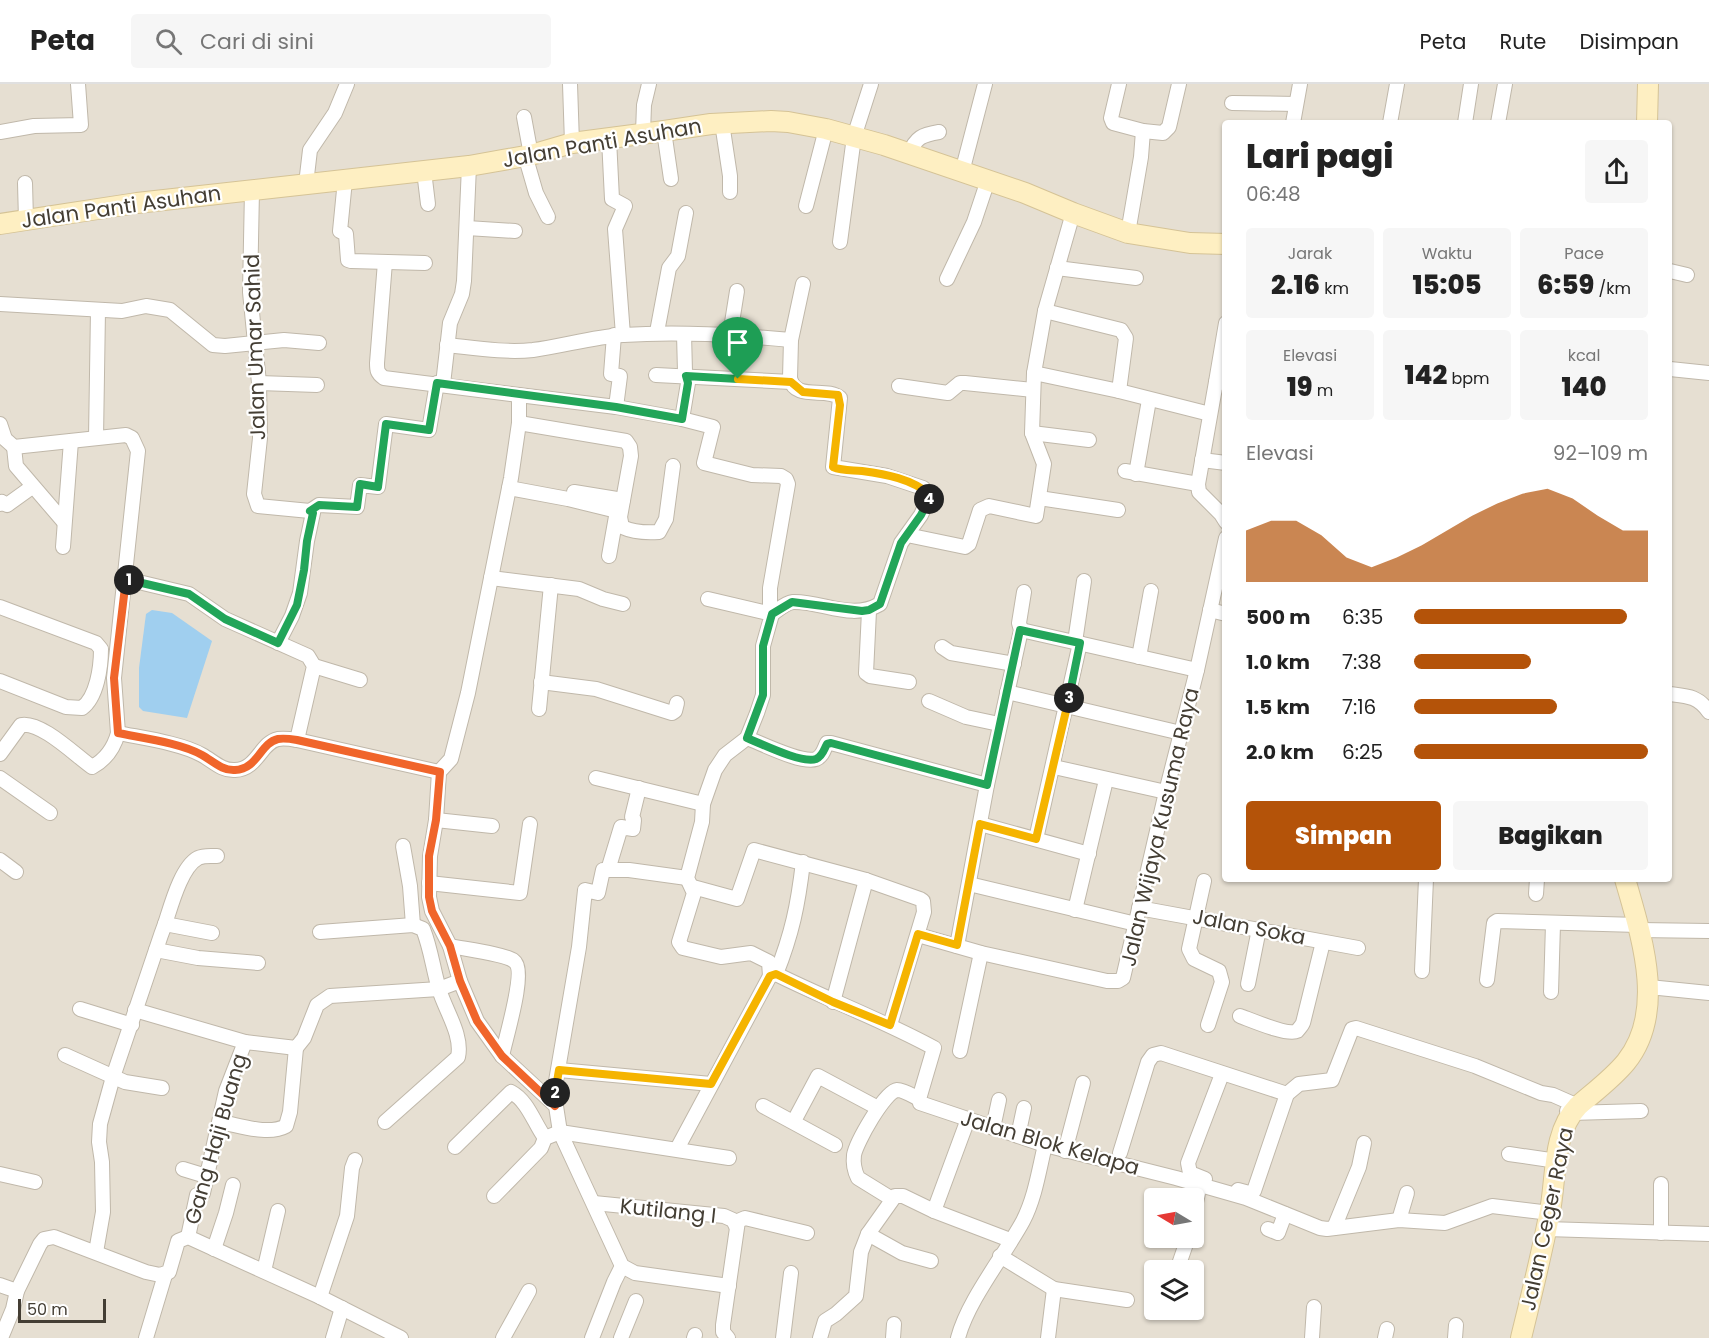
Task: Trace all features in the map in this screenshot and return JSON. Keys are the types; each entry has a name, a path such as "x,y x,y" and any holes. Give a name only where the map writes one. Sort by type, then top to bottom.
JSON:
{"street":[{"path":"0,132 34,126 81,125 78,84"},
{"path":"306,184 310,150 335,113 347,84"},
{"path":"570,84 572,143"},
{"path":"644,133 644,105 649,84"},
{"path":"840,242 854,137 871,84"},
{"path":"962,172 985,84"},
{"path":"1119,84 1113,123 1143,131 1163,133 1167,131 1179,84"},
{"path":"1293,120 1300,84"},
{"path":"1391,120 1397,84"},
{"path":"1465,120 1471,84"},
{"path":"1498,120 1504,84"},
{"path":"1647,120 1648,84"},
{"path":"1232,103 1296,104"},
{"path":"524,117 528,155 536,193 548,217"},
{"name":"Jalan Panti Asuhan","path":"0,225 137,203 469,166 528,155 572,143 753,121 788,122 854,137 988,180 1128,233 1190,243 1222,244"},
{"path":"722,123 730,176 730,192"},
{"path":"806,206 826,129"},
{"path":"664,131 671,179"},
{"path":"1128,233 1141,157 1143,131"},
{"path":"909,154 922,135 939,132"},
{"path":"609,139 612,199 625,206 615,229 619,335 611,374 620,376 616,407"},
{"path":"278,643 292,616 300,593 313,513 310,511 319,505 357,507 360,484 378,487 386,424 429,430 440,384 450,323 462,294 464,281 469,166"},
{"path":"424,171 428,204"},
{"path":"345,180 340,231 346,234 348,260 424,263"},
{"path":"947,279 971,231 988,180"},
{"path":"25,183 26,220"},
{"name":"Jalan Umar Sahid","path":"252,190 250,292 259,383 260,438 254,494 256,504 266,508 310,511"},
{"path":"657,332 669,268 678,256 686,213"},
{"path":"907,535 965,548 969,544 980,510 989,506 1036,516 1044,464 1032,433 1034,373 1045,311 1072,213"},
{"path":"467,228 515,231"},
{"path":"385,262 377,371 384,378 616,407 682,419 713,427 704,463 752,475 781,476 786,479 788,489 770,588 772,614 763,646 763,695 747,738 725,755 715,770 703,804 702,822 690,883 694,893 680,938 680,945 683,948 721,957 751,953 769,962 773,975 890,1025 934,1048 919,1099"},
{"path":"1057,268 1136,278"},
{"path":"1672,271 1687,275"},
{"path":"791,382 791,340 803,284"},
{"path":"730,334 737,291"},
{"path":"0,304 129,311 142,306 170,310 213,345 225,346 284,340 319,342"},
{"path":"96,438 98,310"},
{"path":"1045,311 1121,330 1124,333 1126,338 1119,391"},
{"path":"447,345 493,350 531,350 619,335 657,332 730,334 791,340"},
{"path":"682,419 688,383 684,334"},
{"path":"1672,369 1709,373"},
{"path":"1034,373 1210,414"},
{"path":"656,375 791,382 803,392 834,394 840,398 833,467 886,476 922,488 930,495 921,515 897,553 880,604 869,610 849,611 792,602 772,614 708,599"},
{"path":"899,386 948,393 960,383 965,382 1033,390"},
{"path":"259,383 317,385"},
{"path":"1221,383 1210,414 1198,484 1199,492 1222,516"},
{"path":"426,925 432,911 429,897 429,856 436,820 440,772 451,759 468,693 510,483 519,423 519,394"},
{"path":"1149,400 1130,472 1198,484"},
{"path":"519,423 626,441 630,447 631,456 622,500 620,517 622,527 648,533 659,532 666,519 673,466"},
{"path":"0,424 5,439 14,447 16,466 64,522"},
{"path":"1032,433 1089,440"},
{"path":"0,754 21,725 26,724 41,729 92,767 103,760 117,737 114,678 138,451 132,438 126,435 14,447"},
{"path":"63,547 71,441"},
{"path":"1202,460 1222,462"},
{"path":"510,483 622,500"},
{"path":"510,483 617,511 609,556"},
{"path":"0,504 3,502 7,505 32,487"},
{"path":"1039,498 1118,510"},
{"name":"Jalan Wijaya Kusuma Raya","path":"918,934 981,953 1107,981 1118,981 1123,978 1222,556"},
{"path":"491,578 579,589 623,604"},
{"path":"126,579 189,594 225,619 308,656 314,666 360,680"},
{"path":"1036,839 1067,707 1078,643 1084,581"},
{"path":"539,709 551,585"},
{"path":"1139,657 1151,591"},
{"path":"957,945 999,724 1014,664 1024,592"},
{"path":"0,607 99,645 101,657 98,676 87,705 76,709 0,681"},
{"path":"869,610 866,673 870,676 909,682"},
{"path":"1210,610 1222,613"},
{"path":"1020,630 1197,670"},
{"path":"942,647 951,653 1014,664"},
{"path":"297,740 314,666"},
{"path":"98,676 114,678"},
{"path":"541,682 596,689 672,713 677,703"},
{"path":"1007,692 1180,733"},
{"path":"1672,694 1697,698 1709,712"},
{"path":"929,701 966,717 999,724"},
{"path":"117,737 163,742 200,754 221,767 236,770 246,767 257,759 271,742 279,739 297,740 440,772"},
{"path":"747,738 805,760 818,758 824,753 827,744 831,743 987,785"},
{"path":"1054,767 1166,792"},
{"path":"0,778 50,813"},
{"path":"596,778 703,804"},
{"path":"1075,910 1106,780"},
{"path":"608,870 621,827 633,829 632,817 639,788"},
{"path":"436,820 492,826"},
{"path":"429,883 520,893 530,824"},
{"path":"980,824 1089,854"},
{"path":"385,1122 458,1057 458,1041 439,989 426,925 410,886 403,846"},
{"path":"494,1196 552,1135 555,1087 579,947 585,890 598,893 603,870 629,870 690,883 737,899 754,850 866,880 923,901 924,912 890,1025"},
{"path":"96,1252 103,1212 100,1124 113,1077 176,892 190,866 201,857 217,856"},
{"path":"0,860 16,872"},
{"path":"677,1149 788,944 797,909 803,862"},
{"path":"833,1002 866,880"},
{"path":"1204,882 1190,949 1194,959 1219,971 1222,977 1208,1025"},
{"path":"1422,971 1426,882"},
{"path":"1536,894 1537,882"},
{"name":"Jalan Ceger Raya","path":"1521,1338 1548,1221 1561,1138 1577,1111 1626,1062 1641,1034 1648,987 1639,927 1626,882"},
{"path":"969,884 1136,924"},
{"name":"Jalan Soka","path":"1139,908 1259,928 1358,948"},
{"path":"1487,980 1494,924 1501,920 1709,931"},
{"path":"165,924 212,933"},
{"path":"1551,992 1553,924"},
{"path":"321,932 426,925 450,946 506,957 514,961 519,966 518,986 502,1056"},
{"path":"1248,984 1259,928"},
{"path":"1240,1017 1280,1030 1292,1032 1297,1030 1303,1023 1323,942"},
{"path":"450,946 460,981 477,1021 502,1056 555,1106"},
{"path":"156,951 198,958 258,963"},
{"path":"960,1051 981,953"},
{"path":"220,1122 266,1130 286,1126 290,1112 296,1048 304,1038 317,1005 330,996 439,989 460,981"},
{"path":"1648,987 1709,993"},
{"path":"80,1009 132,1025"},
{"path":"135,1010 245,1042 296,1048"},
{"path":"1222,1074 1188,1163 1188,1169 1196,1176 1244,1192 1254,1191 1287,1094 1299,1084 1332,1080 1351,1032 1356,1028 1475,1066 1541,1093 1553,1095 1577,1111 1641,1111"},
{"name":"Gang Haji Buang","path":"188,1237 197,1195 203,1193 226,1091 245,1042"},
{"path":"1120,1153 1148,1062 1153,1055 1161,1053 1287,1094"},
{"path":"65,1055 125,1082 162,1088"},
{"path":"559,1070 711,1084"},
{"path":"794,1121 818,1076 878,1108 855,1154 855,1173 858,1178 892,1199"},
{"path":"1065,1151 1083,1083"},
{"name":"Jalan Blok Kelapa","path":"878,1108 891,1093 896,1090 904,1092 919,1099 923,1104 993,1128 1065,1151 1246,1198 1320,1228 1399,1220 1445,1223 1492,1206 1548,1221 1661,1233 1709,1234"},
{"path":"455,1147 511,1092 529,1111 536,1126 552,1135 677,1149 729,1158"},
{"path":"993,1128 999,1100"},
{"path":"763,1106 835,1145"},
{"path":"1018,1136 1024,1108"},
{"path":"934,1211 968,1119"},
{"path":"552,1135 594,1203 622,1266 635,1273 729,1286"},
{"path":"1335,1228 1359,1167 1364,1143"},
{"path":"958,1338 961,1328 1027,1209 1045,1145"},
{"path":"1509,1154 1557,1161"},
{"path":"320,1297 347,1216 352,1168 355,1160"},
{"path":"183,1169 206,1176"},
{"path":"0,1174 35,1182"},
{"path":"1661,1184 1661,1233"},
{"path":"214,1249 233,1185"},
{"path":"1399,1220 1407,1193"},
{"path":"820,1338 825,1321 856,1296 861,1252 868,1234 897,1195 1010,1240"},
{"name":"Kutilang I","path":"594,1203 724,1216 733,1220 736,1226"},
{"path":"264,1272 278,1211"},
{"path":"1268,1229 1278,1233 1285,1214"},
{"path":"728,1338 723,1332 738,1221 745,1218 807,1233"},
{"path":"868,1234 902,1253 932,1261"},
{"path":"1,1338 13,1309 17,1291 44,1239 54,1237 146,1272 165,1275"},
{"path":"146,1338 165,1275 169,1272 173,1252 178,1241 188,1237 320,1297 401,1338"},
{"path":"1000,1256 1054,1289 1127,1300"},
{"path":"592,1338 622,1266"},
{"path":"783,1338 791,1273"},
{"path":"0,1285 17,1291"},
{"path":"1048,1338 1054,1289"},
{"path":"503,1338 529,1291"},
{"path":"621,1338 636,1301"},
{"path":"1312,1338 1314,1307"},
{"path":"333,1338 342,1308"}],"shaded area":[{"path":"0,84 1709,84 1709,1338 0,1338"}],"water":[{"path":"152,610 172,613 212,641 187,718 143,711 139,707 139,668 146,614"}],"route":[{"path":"686,376 738,379 791,382 803,392 838,395 840,405 833,467 912,483 930,495 928,504 901,543 880,604 869,610 849,611 792,602 772,614 763,646 763,695 747,738 805,760 818,758 824,753 827,744 831,743 886,760 987,785 1020,630 1080,643 1036,839 980,824 957,945 918,934 890,1025 833,1002 776,974 770,976 711,1084 559,1070 555,1087 555,1106 502,1056 477,1021 465,995 445,933 432,911 429,897 429,856 436,820 440,772 297,740 279,739 265,747 257,759 246,767 236,770 227,769 200,754 163,742 118,733 114,678 126,579 189,594 225,619 278,643 297,605 300,593 307,541 312,525 313,513 310,511 319,505 357,507 360,484 378,487 386,424 429,430 437,383 616,407 682,419 688,383 686,376"}]}
